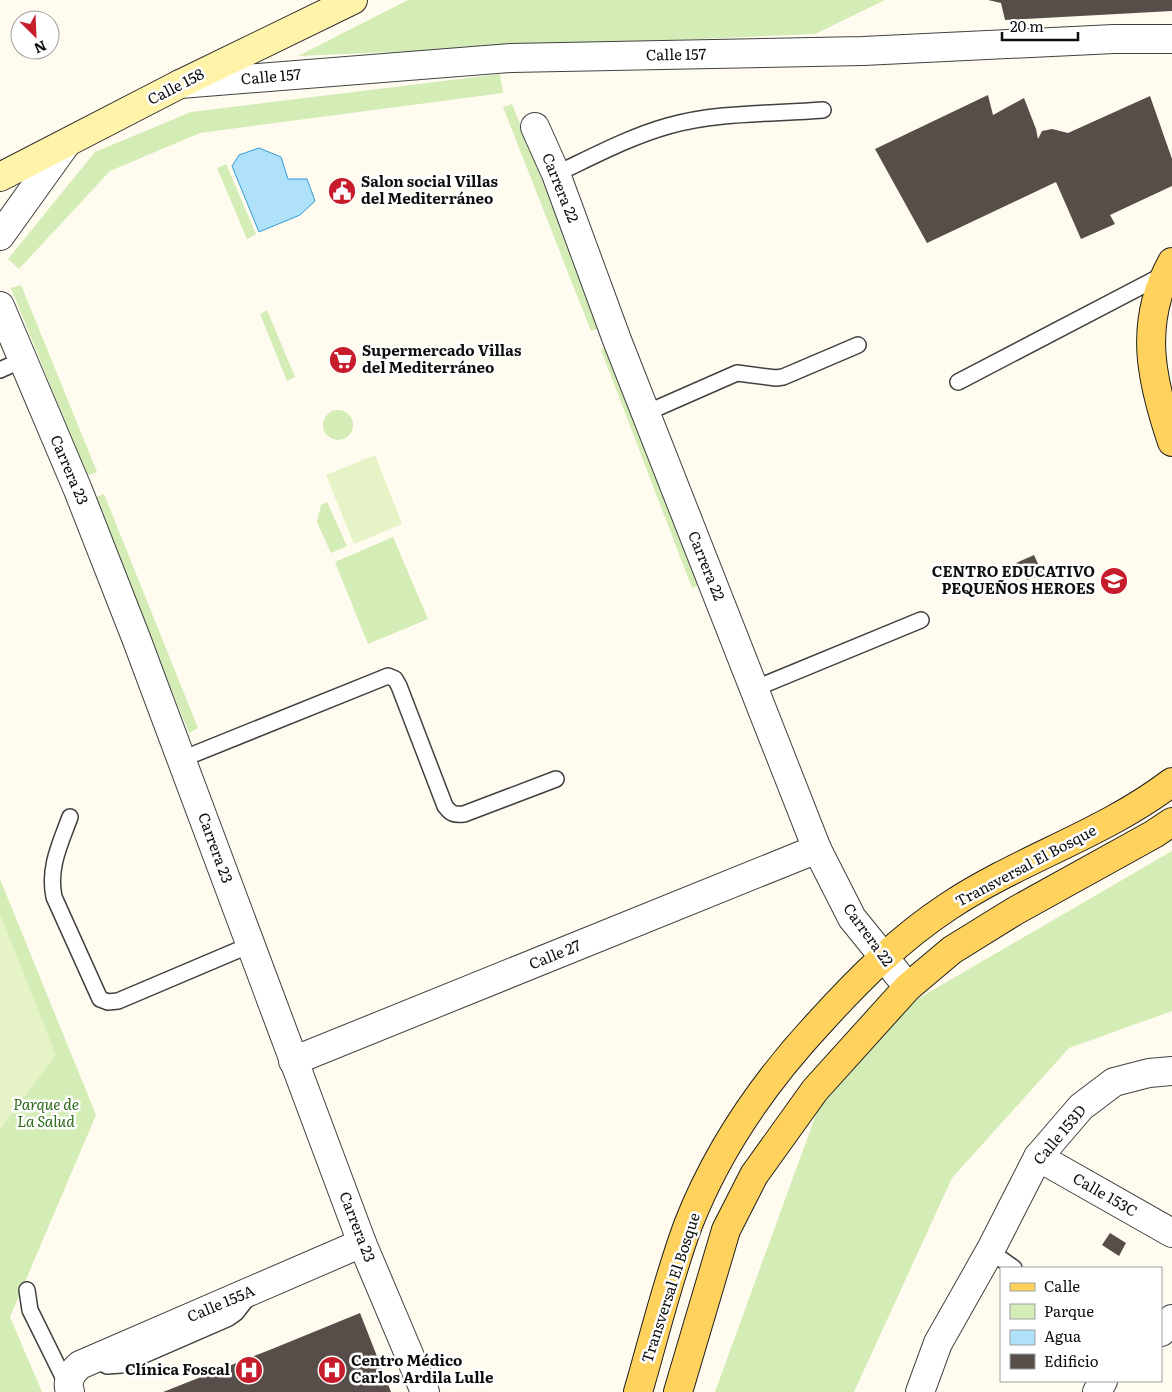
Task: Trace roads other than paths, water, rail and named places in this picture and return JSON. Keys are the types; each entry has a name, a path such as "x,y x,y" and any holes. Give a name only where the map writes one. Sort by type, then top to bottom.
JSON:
{"main road":[{"path":"1168,268 1156,302 1151,331 1151,360 1157,396 1172,442"},
{"name":"Transversal El Bosque","path":"638,1392 688,1225 713,1170 758,1095 791,1052 882,956 949,906 996,878 1087,834 1150,799 1172,782"},
{"path":"678,1392 726,1230 754,1174 815,1090 908,987 952,950 1015,911 1172,822"}],"street":[{"name":"Calle 158","path":"0,177 180,84 352,0"},
{"name":"Calle 157","path":"180,84 511,58 863,50 1172,39"},
{"name":"Carrera 22","path":"535,127 556,174 646,413 756,688 817,850 852,918 908,987"},
{"path":"0,236 66,144"},
{"name":"Carrera 23","path":"0,306 11,365 78,490 182,759 362,1243 425,1392"},
{"name":"Calle 27","path":"293,1061 817,850"},
{"name":"Calle 153D","path":"920,1392 938,1342 990,1251 1038,1157 1081,1107 1114,1082 1149,1073 1172,1071"},
{"name":"Calle 153C","path":"1038,1157 1172,1233"},
{"name":"Calle 155A","path":"78,1376 252,1291 362,1243"},
{"path":"1162,1331 1172,1319"}],"lane":[{"path":"556,174 646,133 669,125 713,118 823,110"},
{"path":"958,382 1168,268"},
{"path":"646,413 737,373 783,377 858,345"},
{"path":"756,688 921,620"},
{"path":"182,759 388,676 395,679 399,686 445,806 450,812 455,815 464,814 556,779"},
{"path":"70,817 53,864 50,881 54,897 100,999 108,1002 118,1001 250,945"},
{"path":"990,1251 1013,1267"},
{"path":"27,1290 30,1310 78,1376"}],"water":[{"path":"259,148 281,157 288,179 307,179 315,201 300,215 259,232 232,166 239,155"}],"place":[{"name":"Salon social Villas del Mediterráneo","path":"342,191"},
{"name":"Supermercado Villas del Mediterráneo","path":"343,360"},
{"name":"CENTRO EDUCATIVO PEQUEÑOS HEROES","path":"1114,581"},
{"name":"Clínica Foscal","path":"249,1370"},
{"name":"Centro Médico Carlos Ardila Lulle","path":"332,1370"}],"park label":[{"name":"Parque de La Salud","path":"46,1114"}]}
